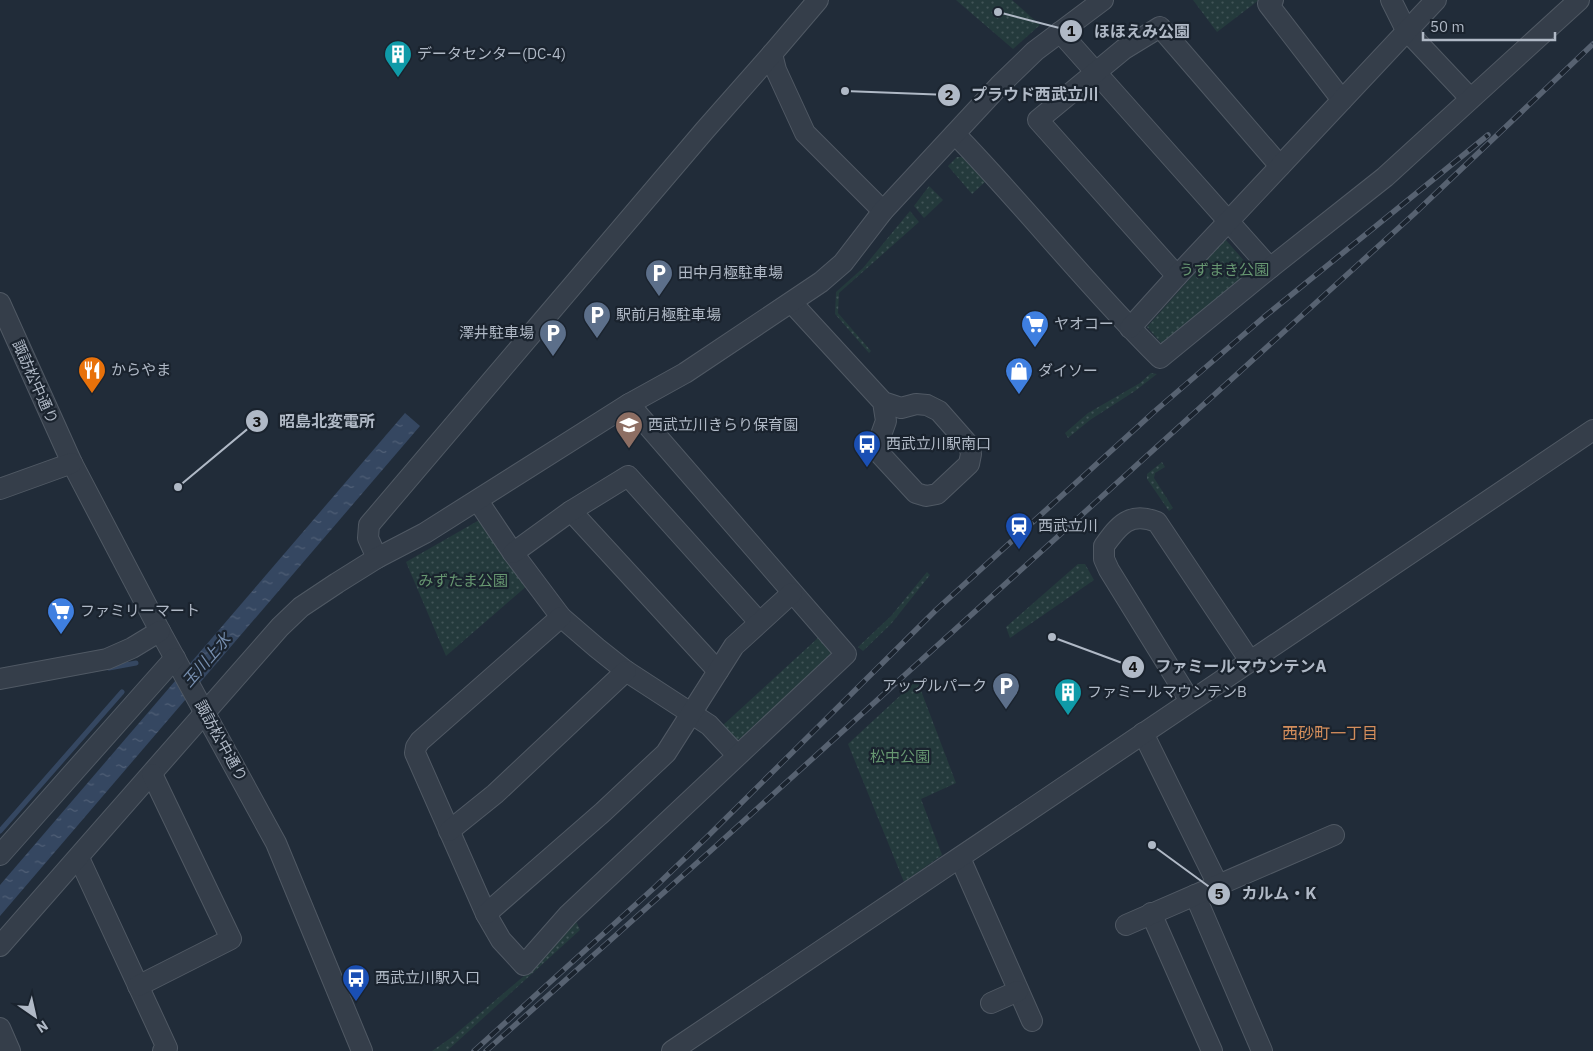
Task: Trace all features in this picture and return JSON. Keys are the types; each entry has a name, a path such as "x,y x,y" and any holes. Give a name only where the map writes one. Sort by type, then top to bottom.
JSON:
{"street":[{"path":"376,558 368,538 369,526 704,130 818,0"},
{"path":"0,946 280,627 301,607 376,558 425,533 630,404 685,373 821,282 842,263 883,211 998,86 1035,51 1103,0"},
{"path":"1273,0 1268,4 1342,100"},
{"path":"1391,0 1406,30 1470,98"},
{"path":"1130,328 1176,276 1229,222 1436,0"},
{"path":"955,134 986,165 1130,328 1160,358 1270,268 1385,178 1579,0"},
{"path":"1176,276 1038,120 1124,49 1160,28 1280,166"},
{"path":"1060,32 1270,268"},
{"path":"772,54 776,70 805,133 883,211"},
{"name":"諏訪松中通り","path":"0,303 72,463 160,631 276,843 362,1051"},
{"path":"792,303 890,410"},
{"path":"561,617 420,741 415,753 486,914 500,940 524,965 568,915 846,654 630,404"},
{"path":"916,404 927,405 939,411 969,445 971,454 969,464 937,494 926,496 916,494 880,454 877,446 890,410 916,404"},
{"path":"672,1051 1593,430"},
{"path":"0,489 72,463"},
{"path":"514,554 571,511 628,476 759,622"},
{"path":"478,501 514,554 561,617 626,671 709,725 737,755"},
{"path":"571,511 718,671"},
{"path":"1190,701 1104,559 1104,546 1115,531 1134,518 1147,518 1157,522 1250,660"},
{"path":"486,914 603,812 666,753 734,646 792,593"},
{"path":"0,679 108,659 132,648 160,631"},
{"path":"0,855 178,664"},
{"path":"449,831 495,794 626,671"},
{"path":"1143,733 1218,885"},
{"path":"138,986 231,939 152,774"},
{"path":"1126,925 1334,835"},
{"path":"79,858 166,1048 163,1051"},
{"path":"960,858 1032,1022"},
{"path":"1195,895 1262,1051"},
{"path":"1151,913 1212,1051"},
{"path":"991,1003 1018,991"},
{"path":"0,1028 10,1051"}],"green space":[{"path":"956,0 1012,0 1040,25 1013,49"},
{"path":"1193,0 1259,0 1217,32"},
{"path":"957,157 966,157 986,181 972,194 948,166"},
{"path":"929,186 943,200 924,218 914,206"},
{"path":"910,211 919,222 839,293 838,313 871,351 869,353 835,314 836,292 863,268"},
{"name":"うずまき公園","path":"1225,239 1253,271 1164,346 1147,327"},
{"path":"1151,373 1157,374 1135,391 1090,420 1068,438 1065,433 1088,413 1140,383"},
{"path":"1162,462 1165,467 1155,473 1154,478 1173,508 1169,511 1147,479 1147,474"},
{"name":"みずたま公園","path":"481,519 528,585 446,656 406,562"},
{"path":"1078,564 1085,564 1094,580 1010,638 1006,627"},
{"path":"927,572 930,575 891,624 863,651 858,647 891,616"},
{"path":"820,636 832,650 829,659 742,739 734,740 722,726"},
{"name":"松中公園","path":"917,680 956,783 921,799 942,855 904,882 848,744"},
{"path":"574,917 580,930 447,1051 432,1051 452,1037 531,970"}],"water":[{"name":"玉川上水","path":"405,413 420,426 0,916 0,885"}],"waterway":[{"path":"109,668 136,663"},
{"path":"0,831 122,692"}],"railway":[{"path":"486,1051 716,846 1414,214 1593,44"},
{"path":"474,1051 655,887 936,610 1155,411 1264,317 1488,135"}],"place":[{"name":"ほほえみ公園","path":"998,12"},
{"name":"データセンター(DC-4)","path":"398,78"},
{"name":"プラウド西武立川","path":"845,91"},
{"name":"田中月極駐車場","path":"659,297"},
{"name":"駅前月極駐車場","path":"597,339"},
{"name":"ヤオコー","path":"1035,348"},
{"name":"澤井駐車場","path":"553,357"},
{"name":"からやま","path":"92,394"},
{"name":"ダイソー","path":"1019,395"},
{"name":"西武立川きらり保育園","path":"629,449"},
{"name":"西武立川駅南口","path":"867,468"},
{"name":"昭島北変電所","path":"178,487"},
{"name":"西武立川","path":"1019,550"},
{"name":"ファミリーマート","path":"61,635"},
{"name":"ファミールマウンテンA","path":"1052,637"},
{"name":"アップルパーク","path":"1006,710"},
{"name":"ファミールマウンテンB","path":"1068,716"},
{"name":"カルム・K","path":"1152,845"},
{"name":"西武立川駅入口","path":"356,1002"}],"district":[{"name":"西砂町一丁目","path":"1330,733"}]}
